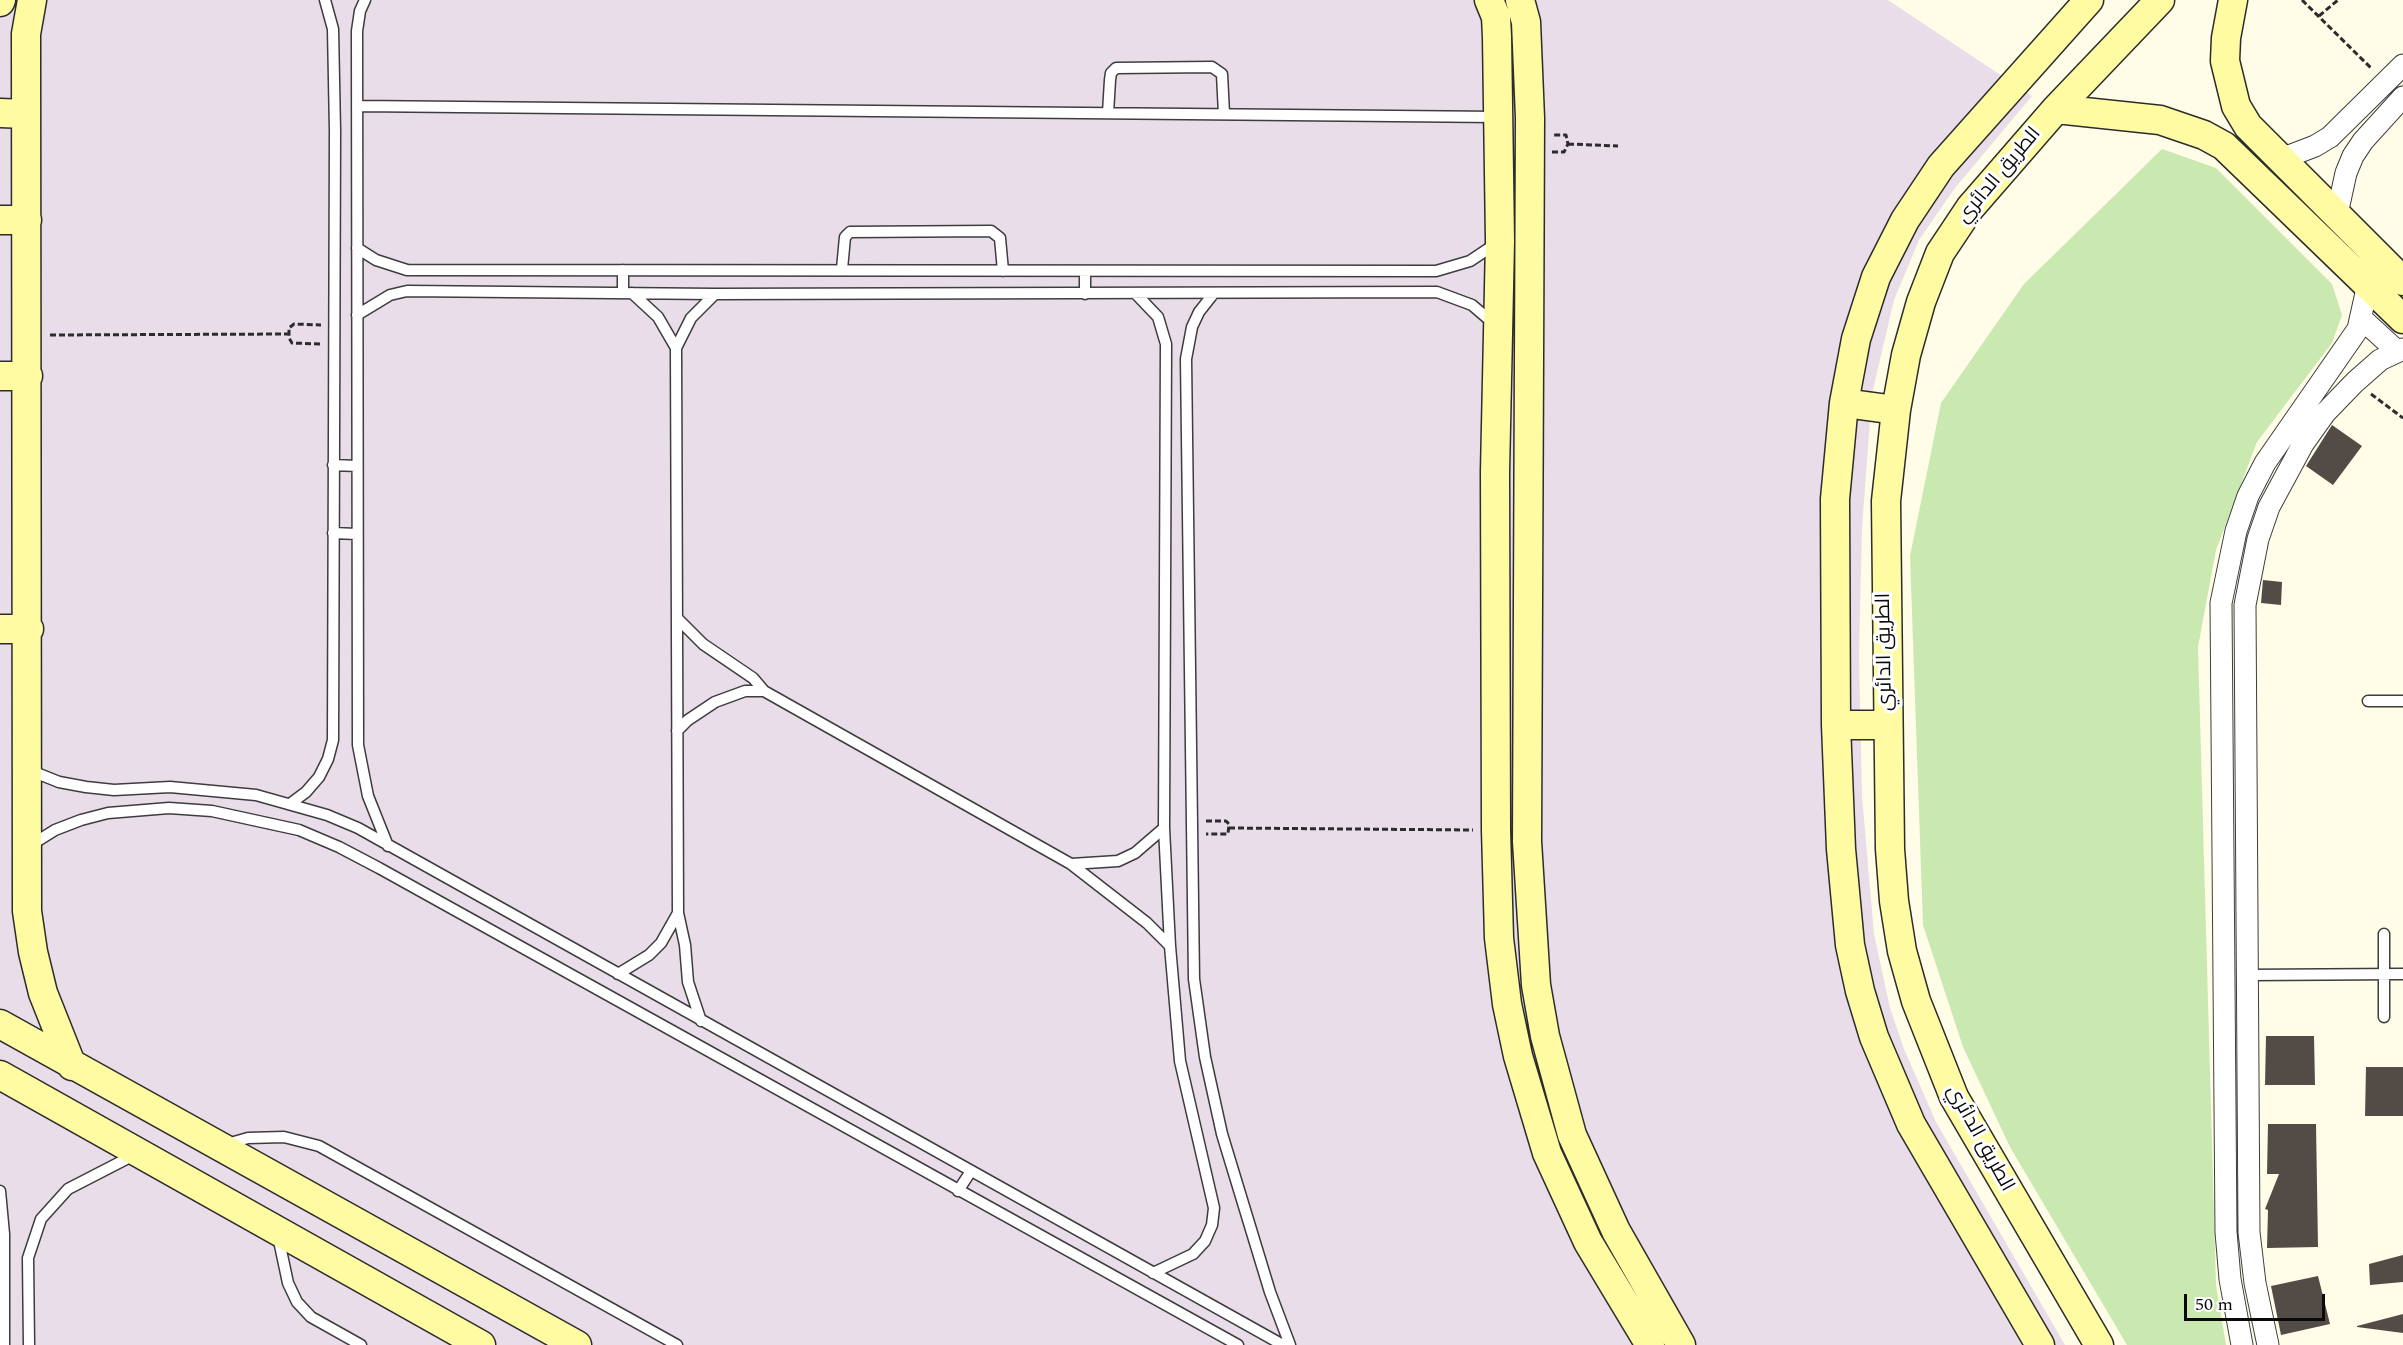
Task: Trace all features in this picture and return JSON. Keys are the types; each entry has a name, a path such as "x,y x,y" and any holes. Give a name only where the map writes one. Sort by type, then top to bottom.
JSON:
{"street":[{"path":"32,0 13,114 13,220 28,335 14,376 28,629 27,911 33,952 43,993 72,1066"},
{"path":"1489,0 1496,17 1497,37 1500,241 1495,472 1496,830 1499,938 1507,1004 1530,1102 1547,1153 1587,1242 1650,1345"},
{"path":"1520,0 1526,22 1530,118 1527,841 1532,944 1545,1036 1572,1135 1616,1231 1681,1345"},
{"path":"2040,1345 1911,1124 1874,1037 1850,945 1841,849 1836,725 1835,500 1844,403 1859,329 1876,278 1905,220 1949,157 2089,0"},
{"name":"الطريق الدائري","path":"2099,1345 1954,1097 1933,1050 1902,951 1894,900 1890,849 1885,547 1890,456 1896,410 1909,344 1940,254 1970,208 2056,109 2160,0"},
{"path":"2233,0 2226,38 2225,61 2236,106 2248,126 2403,281"},
{"path":"2281,159 2315,146 2330,137 2403,65"},
{"path":"2337,214 2346,172 2353,156 2363,141 2403,97"},
{"path":"2056,109 2160,120 2224,146 2403,319"},
{"path":"1497,117 1530,118"},
{"path":"2242,1345 2230,1279 2226,1232 2221,603 2236,531 2252,488 2265,463 2354,337 2362,319 2368,284"},
{"path":"2268,1345 2255,1283 2249,1232 2245,605 2249,572 2270,507 2289,469 2325,413 2380,360 2400,350 2362,319"},
{"path":"1844,403 1896,410"},
{"path":"1495,472 1527,472"},
{"path":"0,629 28,629"},
{"path":"1836,725 1888,725"},
{"path":"0,1024 577,1345"},
{"path":"0,1076 481,1345"}],"lane":[{"path":"290,804 306,792 319,777 328,759 333,740 335,131 333,29 325,0"},
{"path":"365,0 360,11 357,31 358,745 368,796 388,846"},
{"path":"1108,113 1111,73 1116,68 1212,67 1222,74 1224,114"},
{"path":"357,106 1497,117"},
{"path":"335,131 357,132"},
{"path":"842,269 845,237 850,232 991,231 1000,238 1004,271"},
{"path":"357,248 376,260 407,270 1436,271 1470,261 1500,241"},
{"path":"623,270 627,293 658,317 676,348"},
{"path":"1085,271 1085,294"},
{"path":"357,315 390,295 407,291 715,294 1437,292 1472,304 1499,330"},
{"path":"1214,293 1199,312 1192,327 1186,359 1194,979 1205,1058 1228,1156 1270,1292 1290,1345"},
{"path":"701,1021 688,982 685,945 678,913 676,348 691,318 715,294"},
{"path":"1136,294 1158,317 1166,344 1164,828 1170,946 1180,1061 1214,1208 1212,1225 1205,1241 1193,1254 1154,1273"},
{"path":"333,465 357,466"},
{"path":"333,533 357,534"},
{"path":"677,618 703,644 753,678 764,691 1071,864 1147,923 1170,946"},
{"path":"677,731 688,720 715,702 745,691 764,691"},
{"path":"2368,701 2403,701"},
{"path":"29,769 59,782 86,787 114,790 170,787 217,790 290,804 358,828 1283,1345"},
{"path":"28,847 55,830 81,820 108,813 169,808 212,811 299,830 369,863 1238,1345"},
{"path":"1071,864 1118,861 1135,854 1164,828"},
{"path":"618,974 649,955 661,943 678,913"},
{"path":"2384,934 2384,1017"},
{"path":"2247,975 2403,974"},
{"path":"219,1146 248,1138 285,1137 319,1146 677,1345"},
{"path":"29,1345 28,1258 41,1219 68,1189 136,1153"},
{"path":"958,1191 971,1171"},
{"path":"0,1191 4,1234 4,1345"},
{"path":"278,1230 288,1284 297,1302 311,1317 361,1345"}],"path":[{"path":"2302,0 2385,82"},
{"path":"2318,16 2338,0"},
{"path":"1568,144 1618,146"},
{"path":"334,326 292,325 289,334 290,341 295,344 334,345"},
{"path":"28,335 289,334"},
{"path":"2355,382 2403,418"},
{"path":"1192,820 1226,821 1229,828 1227,834 1192,833"},
{"path":"1229,828 1496,830"}],"shaded area":[{"path":"0,0 1888,0 2032,96 1955,188 1919,240 1894,300 1872,394 1862,528 1859,656 1862,796 1874,934 1890,1008 1904,1049 1936,1122 2065,1345 0,1345"}],"green space":[{"path":"2162,149 2216,168 2332,284 2342,315 2332,343 2257,442 2216,550 2198,647 2216,1285 2226,1345 2127,1345 2010,1147 1963,1047 1923,925 1910,556 1941,403 2024,284"}],"building":[{"path":"2332,425 2362,446 2333,485 2306,466"},
{"path":"2263,580 2282,582 2281,605 2261,603"},
{"path":"2266,1036 2314,1036 2315,1085 2265,1085"},
{"path":"2366,1067 2403,1067 2403,1116 2365,1116"},
{"path":"2268,1124 2316,1124 2318,1247 2267,1248 2268,1210 2265,1209 2279,1174 2267,1174"},
{"path":"2403,1255 2403,1282 2370,1285 2369,1264"},
{"path":"2318,1276 2330,1324 2281,1335 2271,1286"},
{"path":"2403,1314 2403,1333 2357,1327 2357,1326"}]}
